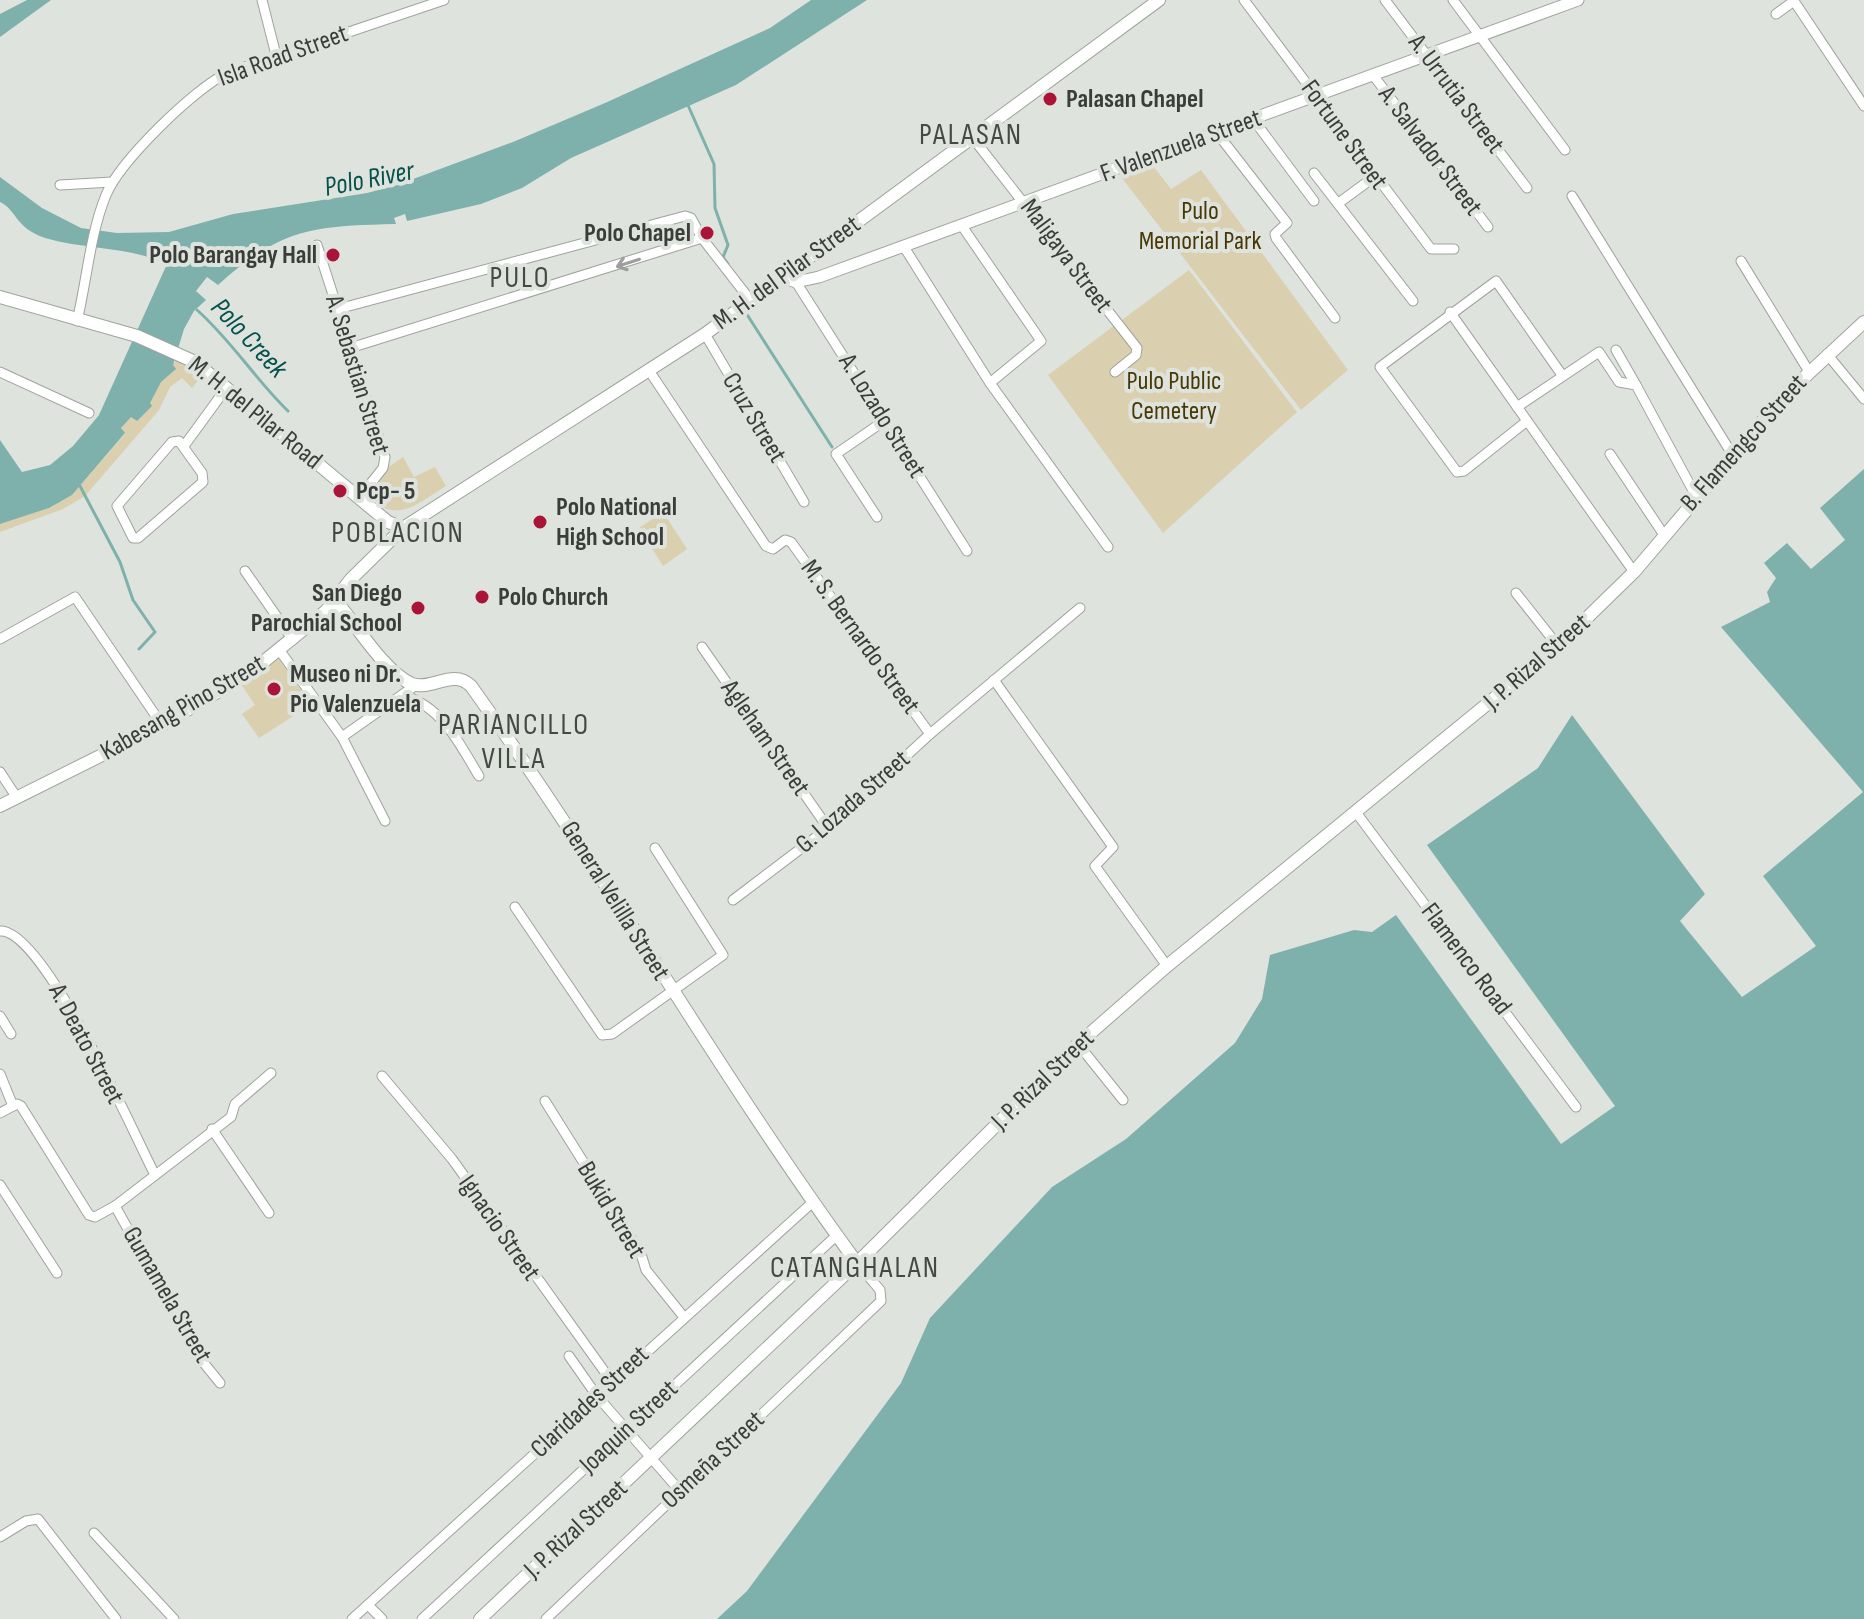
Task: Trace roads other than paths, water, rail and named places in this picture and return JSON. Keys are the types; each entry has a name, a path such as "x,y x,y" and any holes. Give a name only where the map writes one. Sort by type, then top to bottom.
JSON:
{"main road":[{"name":"M. H. del Pilar Street","path":"403,528 705,334 1159,0"},
{"name":"M. H. del Pilar Road","path":"0,297 172,349 227,387 393,526 403,528"},
{"name":"B. Flamengco Street","path":"1634,572 1732,454 1808,370 1864,322"},
{"name":"Kabesang Pino Street","path":"0,806 223,691 293,640 336,601 351,579 403,528"},
{"name":"J. P. Rizal Street","path":"480,1619 857,1263 1078,1044 1167,966 1558,646 1634,572"},
{"path":"336,601 394,672 416,685"},
{"name":"General Velilla Street","path":"416,685 461,679 471,686 532,770 672,990 857,1263"}],"street":[{"path":"262,0 276,55"},
{"name":"Isla Road Street","path":"77,321 109,181 198,90 227,73 276,55 426,3 444,0"},
{"name":"Fortune Street","path":"1244,0 1431,249 1454,249"},
{"name":"A. Urrutia Street","path":"1385,0 1527,188"},
{"path":"1453,0 1565,150"},
{"name":"F. Valenzuela Street","path":"796,282 904,247 1578,0"},
{"path":"1776,14 1794,1 1864,106"},
{"name":"A. Salvador Street","path":"1373,75 1488,227"},
{"path":"1253,119 1314,201"},
{"path":"1217,133 1287,223 1275,234 1276,238 1335,318"},
{"name":"Maligaya Street","path":"972,137 1137,348 1136,355 1115,372"},
{"path":"1314,173 1340,202 1413,301"},
{"path":"1340,202 1374,177"},
{"path":"60,185 109,181"},
{"path":"1572,196 1732,454"},
{"path":"338,309 688,217 751,301"},
{"path":"962,226 1041,341 990,383"},
{"path":"350,348 702,238"},
{"name":"A. Sebastian Street","path":"317,245 385,457 383,468 359,498"},
{"path":"904,247 990,383 1108,547"},
{"path":"1741,261 1808,370"},
{"path":"782,277 796,282"},
{"name":"A. Lozado Street","path":"796,282 967,551"},
{"path":"1527,421 1464,471 1457,472 1381,371 1383,364 1450,312 1497,282 1562,375"},
{"path":"1450,312 1634,572"},
{"name":"Cruz Street","path":"705,334 804,502"},
{"path":"1616,350 1696,496"},
{"path":"1517,407 1597,352 1619,382 1636,385"},
{"path":"1827,354 1864,399"},
{"name":"M. S. Bernardo Street","path":"648,369 766,546 773,549 785,540 791,542 930,734"},
{"path":"0,372 89,413"},
{"path":"184,446 227,387"},
{"path":"877,517 836,454 884,421"},
{"path":"172,442 184,446 202,473 203,482 138,538 133,538 117,506 172,442"},
{"path":"1610,454 1664,535"},
{"path":"245,571 293,640"},
{"path":"1516,593 1558,646"},
{"path":"0,639 75,597 162,725"},
{"name":"G. Lozada Street","path":"733,900 828,828 930,734 1080,608"},
{"name":"Agleham Street","path":"702,647 828,828"},
{"path":"280,651 342,737 385,821"},
{"path":"994,680 1113,847 1095,866 1167,966"},
{"path":"342,737 405,696 416,685"},
{"path":"405,696 426,703 438,715 479,776"},
{"path":"0,772 17,798"},
{"name":"Flamenco Road","path":"1355,811 1576,1107"},
{"path":"515,907 602,1035 612,1034 723,955 655,848"},
{"name":"A. Deato Street","path":"0,931 20,937 62,992 155,1175"},
{"path":"0,1016 11,1034"},
{"path":"1078,1044 1123,1100"},
{"path":"115,1206 231,1117 235,1104 271,1073"},
{"path":"0,1074 13,1106 0,1113"},
{"name":"Ignacio Street","path":"382,1076 452,1159 612,1382"},
{"name":"Bukid Street","path":"545,1101 641,1254 646,1270 683,1316"},
{"name":"Gumamela Street","path":"13,1106 21,1106 54,1164 93,1217 115,1206 203,1362 220,1383"},
{"path":"212,1129 269,1213"},
{"path":"0,1185 57,1273"},
{"name":"Claridades Street","path":"352,1619 683,1316 814,1201"},
{"name":"Joaquin Street","path":"422,1619 837,1235"},
{"name":"Osmeña Street","path":"546,1619 881,1301 880,1290 857,1263"},
{"path":"569,1356 597,1396 680,1491"},
{"path":"0,1537 26,1521 38,1519 116,1619"},
{"path":"94,1533 174,1619"},
{"path":"368,1605 382,1619"}],"water":[{"path":"27,0 51,0 0,37 0,14"},
{"path":"811,0 867,0 736,85 571,158 522,188 481,204 407,221 405,214 394,218 396,224 342,226 300,234 261,252 218,285 207,277 196,291 206,300 194,311 184,329 173,365 176,369 161,382 150,403 152,406 137,421 131,417 121,428 125,433 72,495 49,508 0,524 0,440 22,472 50,465 73,446 99,415 167,264 137,254 60,242 35,234 0,202 0,177 42,208 81,228 117,233 169,232 233,214 367,193 513,142 605,103 770,28"},
{"path":"1864,469 1864,1619 717,1619 747,1591 901,1383 930,1318 1052,1187 1126,1139 1235,1043 1262,999 1270,955 1354,930 1372,932 1396,915 1561,1144 1615,1106 1427,845 1538,768 1572,715 1705,894 1680,921 1742,997 1816,946 1763,876 1863,792 1721,627 1770,602 1767,592 1776,578 1764,563 1787,543 1811,569 1845,540 1820,508"}],"waterway":[{"path":"687,103 714,164 715,208 728,245 723,257 728,264"},
{"name":"Polo Creek","path":"197,310 288,411"},
{"path":"746,313 832,447"},
{"path":"80,486 120,562 133,600 155,632 139,649"}],"place":[{"name":"Palasan Chapel","path":"1050,99"},
{"name":"Polo Chapel","path":"707,233"},
{"name":"Polo Barangay Hall","path":"333,255"},
{"name":"Pcp- 5","path":"340,491"},
{"name":"Polo National High School","path":"540,522"},
{"name":"Polo Church","path":"482,597"},
{"name":"San Diego Parochial School","path":"418,608"},
{"name":"Museo ni Dr. Pio Valenzuela","path":"274,689"}],"district":[{"name":"PALASAN","path":"971,135"},
{"name":"PULO","path":"520,278"},
{"name":"POBLACION","path":"398,533"},
{"name":"PARIANCILLO VILLA","path":"514,742"},
{"name":"CATANGHALAN","path":"855,1268"}],"water label":[{"name":"Polo River","path":"369,179"}],"park label":[{"name":"Pulo Memorial Park","path":"1200,226"},
{"name":"Pulo Public Cemetery","path":"1174,396"}]}
